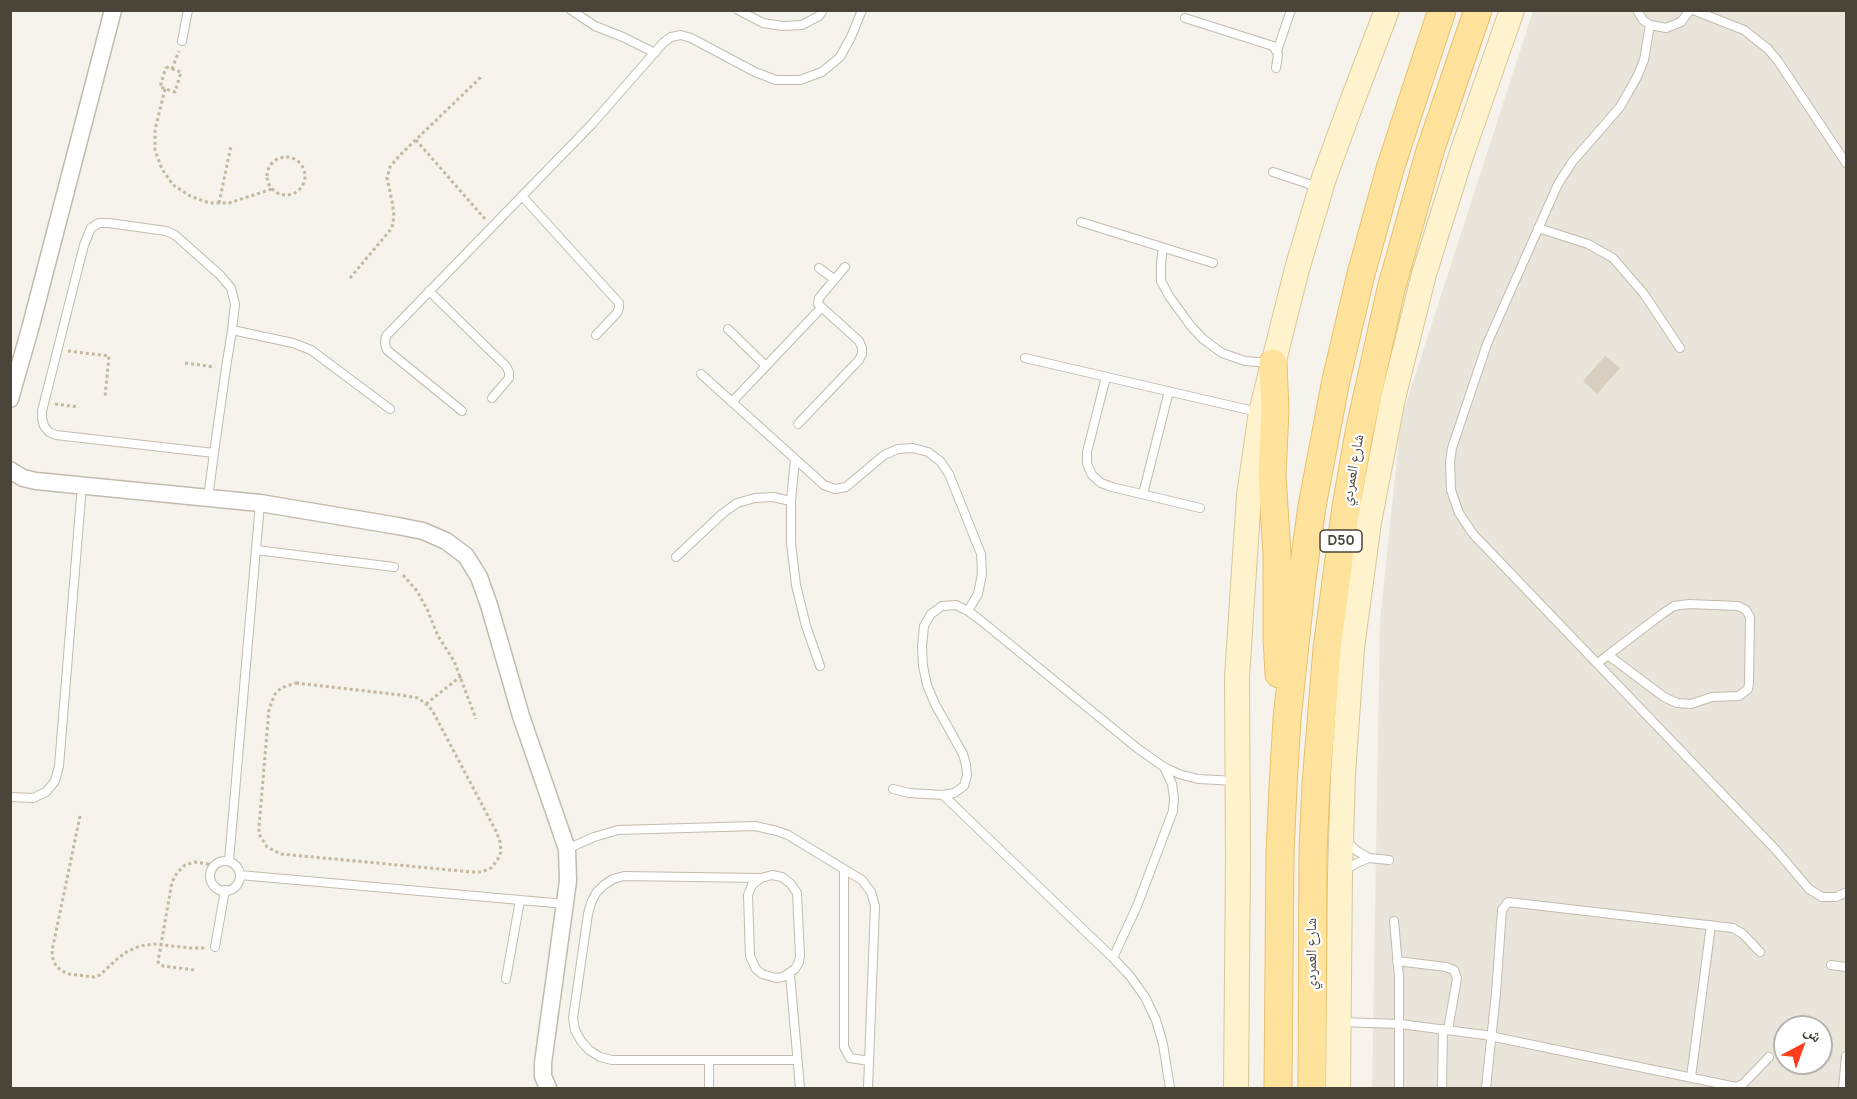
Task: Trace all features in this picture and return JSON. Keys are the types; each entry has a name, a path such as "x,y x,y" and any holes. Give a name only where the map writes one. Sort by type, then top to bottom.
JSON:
{"main road":[{"name":"D50","path":"1278,1089 1280,854 1287,719 1305,558 1325,434 1358,285 1390,169 1442,10"},
{"name":"شارع العمردي","path":"1312,1089 1313,852 1316,784 1327,649 1346,507 1363,412 1391,289 1430,152 1478,10"},
{"path":"1273,363 1275,410 1272,476 1277,554 1277,638 1280,679 1287,719"}],"street":[{"path":"10,399 113,10"},
{"path":"1232,1085 1238,861 1237,677 1249,495 1261,412 1297,269 1321,188 1387,10"},
{"path":"1338,1089 1340,874 1347,712 1369,522 1393,398 1424,274 1442,214 1512,10"},
{"path":"15,475 82,485 260,503 423,531 446,541 466,556 479,577 489,605 521,716 567,849 568,880 543,1063 543,1076 547,1088"}],"lane":[{"path":"182,41 188,10"},
{"path":"571,10 595,26 655,53"},
{"path":"738,10 763,22 783,26 802,25 819,16 823,10"},
{"path":"462,411 387,351 386,336 592,124 663,43 671,37 681,35 691,38 754,72 776,80 800,80 822,72 840,57 862,10"},
{"path":"1276,68 1277,51 1292,10"},
{"path":"1637,10 1643,20 1650,25 1666,28 1681,22 1692,10 1744,30 1768,49 1778,61 1846,163"},
{"path":"1185,18 1269,44 1277,51"},
{"path":"1650,25 1644,60 1629,92 1620,107 1565,172 1551,197 1487,344 1450,462 1451,490 1460,513 1473,534 1776,850 1809,889 1822,897 1836,897 1845,893"},
{"path":"1273,172 1321,188"},
{"path":"522,196 619,303 617,313 596,335"},
{"path":"208,498 235,304 231,288 220,274 184,241 166,231 109,222 99,223 91,228 84,245 45,402 42,418 44,426 56,435 214,453"},
{"path":"1081,222 1213,263"},
{"path":"1538,228 1588,244 1613,258 1644,294 1680,348"},
{"path":"1163,248 1161,281 1179,311 1203,339 1217,350 1233,358 1257,363 1273,363"},
{"path":"798,424 859,360 862,354 859,341 818,304 819,298 844,267"},
{"path":"819,268 834,279"},
{"path":"429,291 506,366 509,372 508,378 492,398"},
{"path":"732,402 821,308"},
{"path":"728,329 766,366"},
{"path":"232,330 293,343 311,350 390,409"},
{"path":"1025,358 1261,412"},
{"path":"701,374 824,485 835,489 846,487 884,455 898,449 913,448 928,452 940,461 949,474 981,554 982,574 978,594 968,611"},
{"path":"1106,377 1087,452 1087,464 1092,475 1101,483 1200,508"},
{"path":"1143,494 1169,392"},
{"path":"795,459 791,501 791,543 796,585 806,626 820,666"},
{"path":"10,797 33,798 46,792 56,781 82,485"},
{"path":"676,557 737,503 755,498 773,497 791,501"},
{"path":"229,861 260,503"},
{"path":"256,550 394,567"},
{"path":"1598,663 1608,654 1674,606 1689,604 1738,606 1746,610 1750,617 1749,683 1744,693 1739,696 1712,697 1691,704 1677,704 1664,697 1608,654"},
{"path":"893,789 909,793 943,795 954,793 964,786 967,775 963,754 927,686 922,646 924,626 931,614 942,606 956,605 968,611 1137,748 1164,767 1198,780 1237,781"},
{"path":"1113,958 1137,906 1173,812 1172,784 1164,767"},
{"path":"943,795 1130,976 1145,997 1156,1020 1163,1044 1170,1089"},
{"path":"567,849 594,837 618,830 755,826 788,835 856,875 867,885 875,906 868,1089"},
{"path":"1341,835 1351,846 1369,858 1389,860"},
{"path":"1340,874 1369,858"},
{"path":"229,861 236,866 240,875 234,888 225,890 216,887 211,878 212,869 219,862 229,861"},
{"path":"844,870 844,1047 850,1058 869,1061"},
{"path":"240,875 565,904"},
{"path":"761,878 752,885 748,895 750,956 756,969 762,974 776,978 790,974 799,962 800,956 797,893 782,877 772,875 761,878 624,876 604,885 596,893 591,903 573,1018 575,1030 589,1050 600,1057 612,1060 797,1060"},
{"path":"215,947 225,890"},
{"path":"506,979 520,900"},
{"path":"1486,1089 1502,910 1508,902 1733,928 1741,931 1760,952"},
{"path":"1394,921 1400,1024 1399,1089"},
{"path":"1691,1077 1711,926"},
{"path":"1397,961 1454,970 1456,978 1445,1029 1442,1089"},
{"path":"1831,965 1846,967"},
{"path":"790,974 800,1089"},
{"path":"1339,1022 1400,1024 1445,1029 1691,1077 1717,1086 1739,1088 1769,1057"},
{"path":"1843,1089 1846,1056"},
{"path":"709,1089 710,1060"}],"path":[{"path":"172,69 182,41"},
{"path":"166,67 181,72 175,92 165,89 160,87 166,67"},
{"path":"350,278 392,228 394,216 387,178 390,167 481,77"},
{"path":"165,89 154,130 155,150 162,169 174,185 190,196 209,203 229,203 272,189 283,195 296,193 302,188 306,176 301,163 289,157 276,159 268,170 267,176 272,189"},
{"path":"416,140 492,227"},
{"path":"219,203 231,146"},
{"path":"58,350 109,356 105,397"},
{"path":"185,363 226,368"},
{"path":"45,402 79,407"},
{"path":"394,567 417,591 438,636 461,676 476,719"},
{"path":"426,704 461,676"},
{"path":"296,683 400,695 418,699 426,704 432,710 497,833 501,852 491,868 482,872 472,872 281,854 267,847 259,834 258,826 268,709 275,694 281,688 296,683"},
{"path":"80,816 52,951 52,959 56,966 69,974 94,976 100,975 128,951 141,946 154,944 189,948 215,947"},
{"path":"194,970 160,965 158,958 172,882 184,866 195,862 215,865"}],"shaded area":[{"path":"1533,11 1846,11 1846,1088 1372,1088 1380,621 1401,419"}],"building":[{"path":"1605,356 1620,368 1597,394 1583,381"}]}
